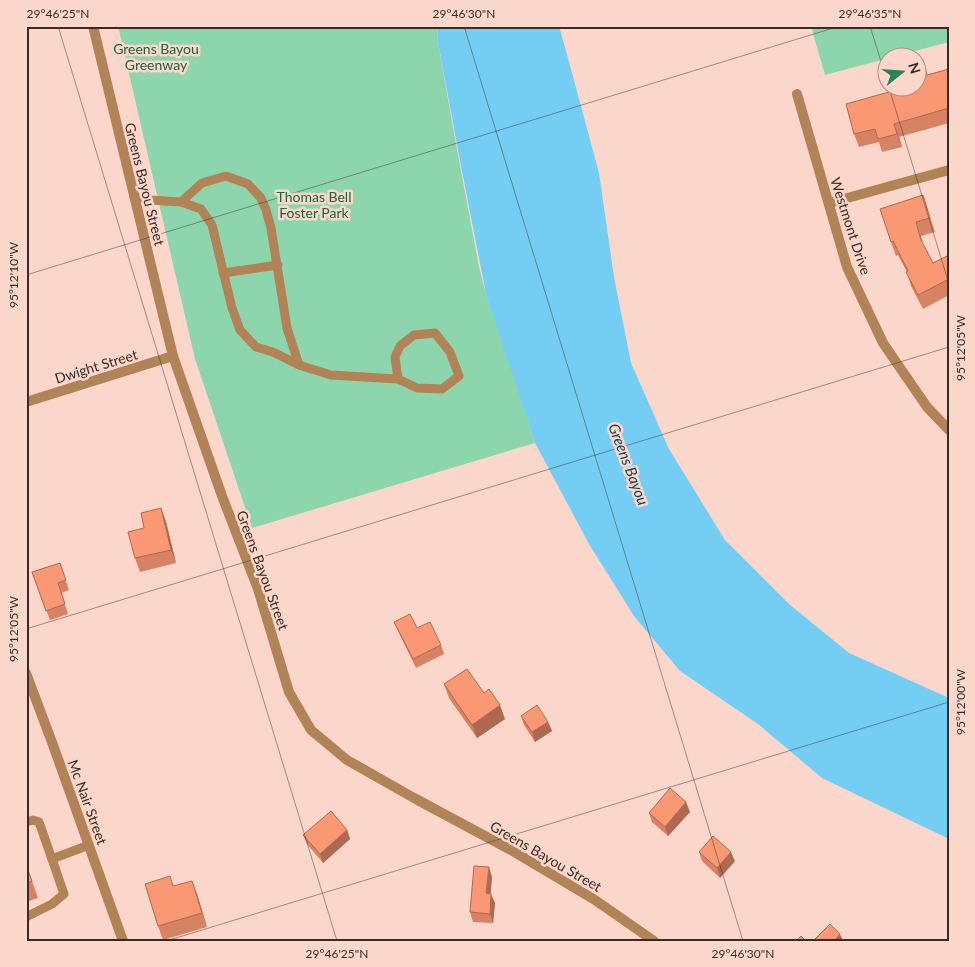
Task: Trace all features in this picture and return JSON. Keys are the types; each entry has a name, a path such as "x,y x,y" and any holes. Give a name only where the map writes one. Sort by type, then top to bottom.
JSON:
{"street":[{"name":"Greens Bayou Street","path":"93,26 173,356 222,496 258,589 289,692 311,730 347,760 528,860 595,900 654,941"},
{"name":"Westmont Drive","path":"797,94 847,267 883,343 927,408 949,430"},
{"path":"829,203 949,170"},
{"name":"Dwight Street","path":"26,402 173,356"},
{"name":"Mc Nair Street","path":"26,673 123,941"}],"lane":[{"path":"181,202 202,183 226,176 248,184 261,198 271,228 287,328 299,365"},
{"path":"134,197 181,202 201,209 212,226 232,308 240,330 256,347 273,352 299,365 330,375 398,379 418,388 442,389 459,376 450,352 435,332 414,335 400,346 395,357 398,379"},
{"path":"223,273 278,266"},
{"path":"26,822 33,820 39,822 64,894 52,904 26,918"},
{"path":"52,859 89,846"}],"green space":[{"name":"Thomas Bell Foster Park","path":"118,26 437,26 438,42 479,267 486,294 535,443 252,528 195,359"},
{"path":"811,26 949,26 949,42 926,48 878,48 878,61 825,75"}],"water":[{"name":"Greens Bayou","path":"437,26 559,26 599,173 614,277 631,363 669,449 725,540 789,604 849,653 949,698 949,839 822,778 758,724 680,671 634,616 589,544 535,443 486,294 438,42"}],"building":[{"path":"949,69 949,108 894,124 897,134 878,139 875,129 854,134 846,104 878,95 878,98 928,98 928,75"},
{"path":"923,195 930,218 916,222 921,240 933,263 947,256 949,258 949,279 918,295 893,241 891,242 880,209"},
{"path":"161,508 171,550 135,558 128,532 144,528 141,513"},
{"path":"60,563 66,580 58,583 65,604 46,611 32,572"},
{"path":"410,614 417,628 430,622 441,645 413,659 394,622"},
{"path":"467,669 484,693 489,689 500,705 472,725 444,684"},
{"path":"537,705 548,722 532,732 521,716"},
{"path":"670,788 686,802 665,827 649,813"},
{"path":"331,811 347,830 320,854 303,835"},
{"path":"713,836 731,852 717,868 699,852"},
{"path":"26,865 32,881 26,883"},
{"path":"474,866 489,867 486,893 491,894 490,914 470,912"},
{"path":"170,876 173,886 192,881 202,913 158,926 145,884"},
{"path":"830,924 840,934 834,941 813,941"},
{"path":"801,936 806,941 796,941"}],"park label":[{"name":"Greens Bayou Greenway","path":"156,56"}]}
